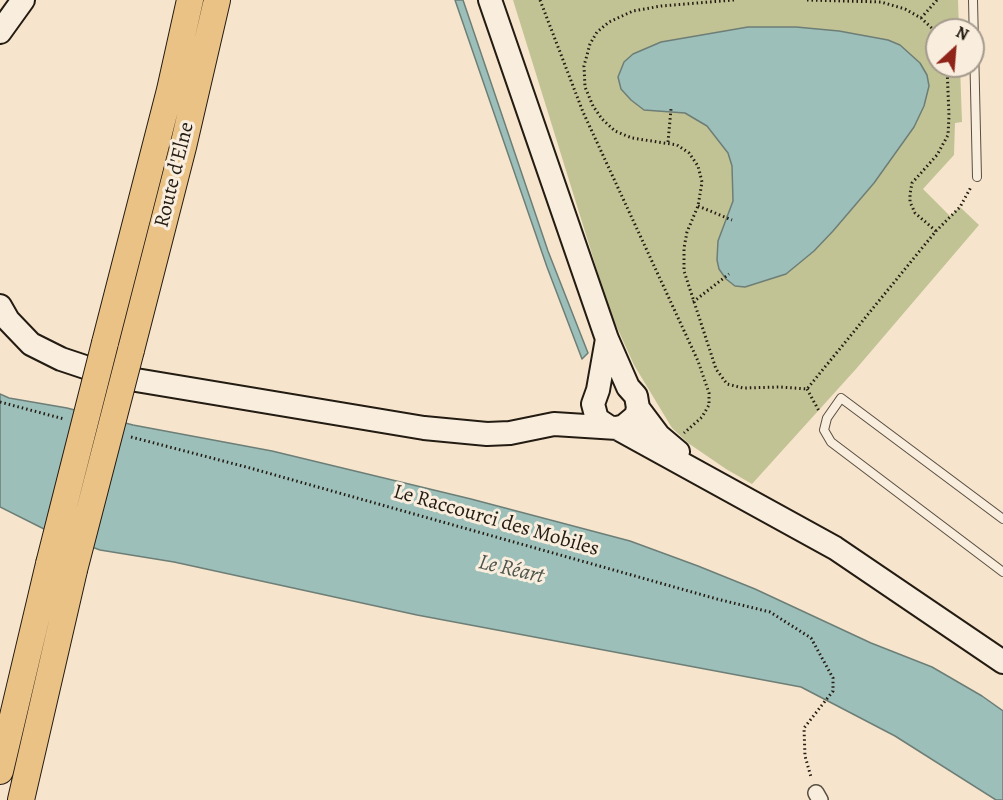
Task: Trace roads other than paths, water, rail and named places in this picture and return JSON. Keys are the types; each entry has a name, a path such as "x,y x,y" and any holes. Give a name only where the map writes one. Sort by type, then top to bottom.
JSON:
{"highway":[{"path":"0,771 106,338 178,0"},
{"name":"Route d'Elne","path":"106,338 167,102 190,0"},
{"name":"Route d'Elne","path":"43,706 75,570 219,0"},
{"path":"21,800 43,706"},
{"path":"29,800 43,706"}],"main road":[{"path":"0,32 23,0"},
{"path":"489,0 607,339 628,387 636,396 638,408 659,436 713,483"},
{"path":"0,306 8,320 31,344 61,359 112,376 424,428 487,434 510,433 554,424 613,428 631,422 638,408"},
{"path":"607,339 593,404 597,418 835,549 1002,660"},
{"path":"554,424 580,408 603,386 616,383 628,387"}],"lane":[{"path":"973,0 977,177"},
{"path":"1003,519 841,398 827,418 824,430 831,442 1003,572"}],"water":[{"path":"455,0 463,0 548,251 588,353 582,359 547,267"},
{"path":"748,27 796,27 839,31 888,40 900,45 920,63 929,86 924,106 914,127 874,183 814,251 786,274 745,287 735,286 719,269 717,260 718,241 733,201 732,166 728,153 707,126 685,113 644,110 621,89 618,77 624,62 633,54 661,42"},
{"name":"Le Réart","path":"0,394 9,398 67,408 133,425 272,451 471,499 630,541 755,589 871,643 932,667 1003,711 1003,800 996,800 895,736 801,687 417,615 174,562 100,550 48,531 0,507"}]}
